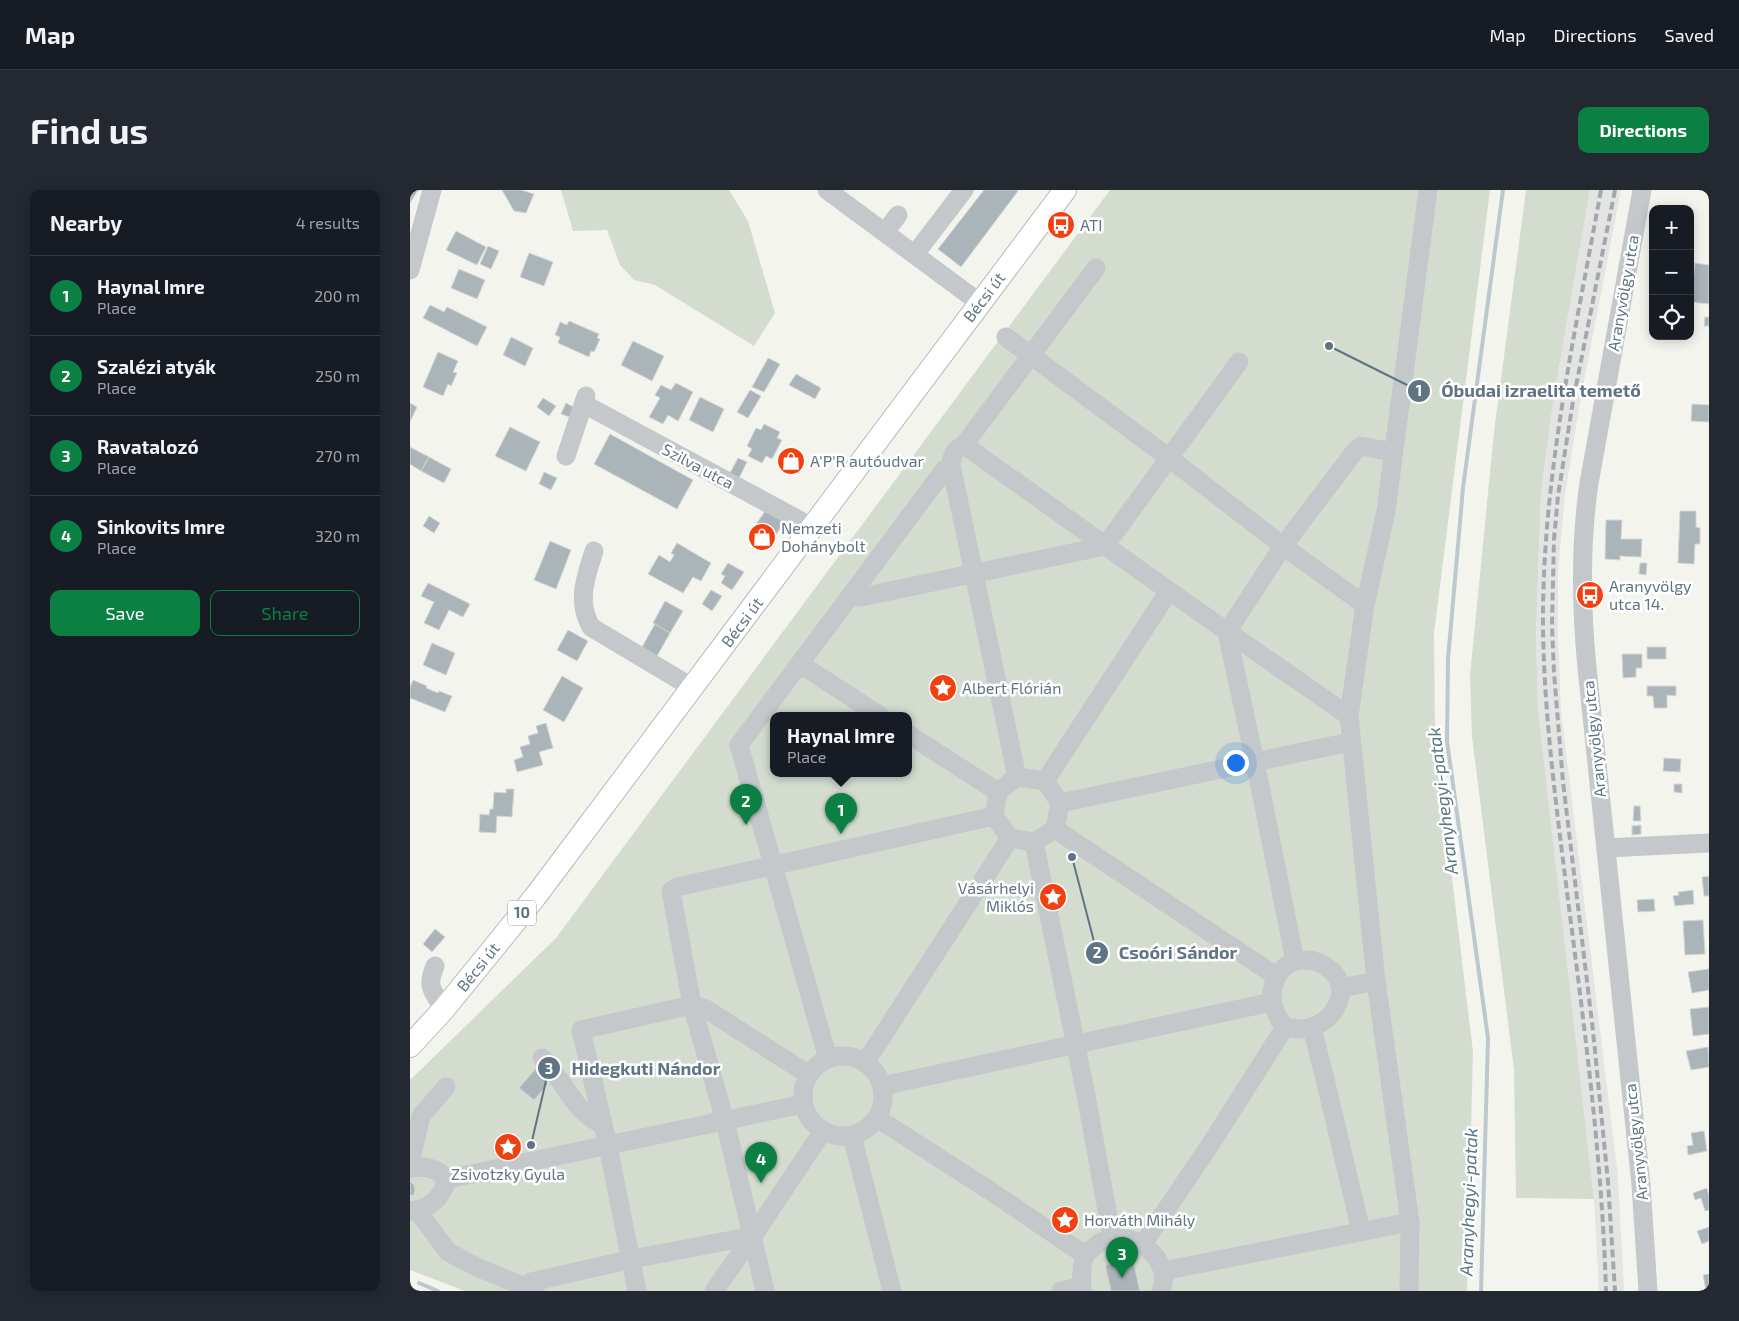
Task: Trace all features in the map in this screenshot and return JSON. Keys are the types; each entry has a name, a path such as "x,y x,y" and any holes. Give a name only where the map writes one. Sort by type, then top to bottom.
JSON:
{"main road":[{"name":"Bécsi út","path":"410,1046 444,1009 535,897 1065,190"}],"street":[{"path":"410,270 432,190"},
{"path":"826,190 980,303"},
{"path":"915,254 964,190"},
{"path":"1409,1291 1410,1222 1376,980 1350,742 1349,716 1365,605 1386,511 1428,190"},
{"name":"Aranyvölgy utca","path":"1642,190 1589,483 1582,566 1584,638 1640,1185 1648,1291"},
{"path":"885,232 898,215"},
{"path":"1017,777 951,465 952,454 958,447 964,445 1096,268"},
{"path":"1006,337 1029,356 1169,458 1283,546 1365,605"},
{"path":"850,597 860,598 1106,546 1239,362"},
{"name":"Szilva utca","path":"566,456 585,400 812,527"},
{"path":"964,445 1227,632 1349,716"},
{"path":"1295,961 1227,632 1283,546 1355,451 1362,446 1393,452"},
{"path":"828,1059 739,745 945,469 951,465"},
{"path":"594,551 583,586 586,618 591,627 693,688"},
{"path":"1045,781 1169,591"},
{"path":"800,664 874,712"},
{"path":"912,737 998,792"},
{"path":"1060,803 1350,742"},
{"path":"1017,777 1045,781 1060,803 1055,828 1034,842 1010,838 994,816 998,792 1017,777"},
{"path":"765,1291 725,1121 692,1005 671,891 677,887 774,864 994,816"},
{"path":"1055,828 1276,976"},
{"path":"865,1063 1010,838"},
{"path":"1034,842 1076,1045 1112,1238"},
{"path":"1606,848 1709,843"},
{"path":"1311,960 1327,966 1336,977 1341,988 1339,1001 1333,1012 1323,1022 1312,1028 1299,1030 1285,1026 1277,1016 1272,1002 1272,988 1276,976 1284,967 1295,961 1311,960"},
{"path":"435,966 430,987 444,1009"},
{"path":"1341,988 1376,980"},
{"path":"882,1086 1272,1002"},
{"path":"637,1291 608,1146 581,1030 692,1005 706,1009 809,1075"},
{"path":"1143,1244 1210,1145 1285,1026"},
{"path":"1312,1028 1361,1231"},
{"path":"848,1056 865,1063 875,1073 882,1086 882,1104 877,1118 867,1129 852,1136 837,1136 822,1131 809,1118 803,1104 803,1087 809,1075 816,1066 828,1059 848,1056"},
{"path":"542,1058 552,1067 582,1109 596,1122 603,1124"},
{"path":"410,1164 421,1116 446,1087"},
{"path":"448,1179 803,1104"},
{"path":"877,1118 1085,1255"},
{"path":"714,1291 753,1236 822,1131"},
{"path":"852,1136 892,1291"},
{"path":"410,1168 426,1166 438,1171 448,1179"},
{"path":"448,1179 441,1195 434,1202 413,1210 448,1252 479,1268 530,1289 531,1282 632,1259 753,1236"},
{"path":"1163,1271 1410,1222"},
{"path":"1061,1291 1082,1289 1085,1255 1096,1244 1112,1238 1143,1244 1155,1255 1163,1271 1161,1291"}],"shaded area":[{"path":"561,190 729,190 748,221 775,313 754,346 655,285 634,280 620,265 607,230 573,231"},
{"path":"1110,190 1490,190 1434,633 1435,737 1473,1052 1467,1291 465,1291 410,1270 410,1080 556,938"},
{"path":"1526,190 1590,190 1554,396 1541,492 1536,635 1538,709 1594,1199 1516,1198 1514,1070 1472,737 1470,676 1494,432"},
{"path":"1590,190 1621,190 1581,397 1565,495 1558,572 1558,636 1561,711 1618,1177 1624,1291 1599,1291 1594,1199 1538,709 1536,635 1541,492 1554,396"}],"building":[{"path":"410,190 418,190 410,203"},
{"path":"502,190 521,190 534,194 526,213 514,211"},
{"path":"984,190 1018,191 961,267 938,249"},
{"path":"456,231 486,247 477,265 446,250"},
{"path":"488,246 499,251 491,269 480,264"},
{"path":"529,253 553,262 544,286 520,277"},
{"path":"1695,263 1709,265 1709,304 1694,302"},
{"path":"459,269 485,280 477,299 451,288"},
{"path":"430,305 444,312 447,307 487,327 477,346 423,318"},
{"path":"1705,317 1709,317 1709,326 1704,326"},
{"path":"569,321 599,334 597,338 600,339 594,352 591,351 589,357 558,343 560,337 555,335 560,322 567,325"},
{"path":"511,337 533,348 525,366 503,355"},
{"path":"633,341 664,356 652,381 621,365"},
{"path":"438,352 458,361 453,372 457,373 451,386 448,384 443,396 423,387"},
{"path":"768,358 780,364 764,392 752,387"},
{"path":"796,374 821,388 815,399 789,385"},
{"path":"676,383 693,392 678,421 668,415 663,424 649,417 660,398 655,395 661,385 671,390"},
{"path":"750,390 761,396 748,418 737,412"},
{"path":"700,397 724,409 713,432 689,420"},
{"path":"543,398 556,406 549,416 537,407"},
{"path":"410,403 417,407 410,422"},
{"path":"566,403 579,410 575,419 561,414"},
{"path":"1692,404 1709,405 1709,422 1691,421"},
{"path":"764,424 780,432 777,438 782,440 772,459 766,456 762,463 748,456 752,449 747,446 756,428 761,430"},
{"path":"510,427 540,442 526,471 495,456"},
{"path":"610,434 693,480 677,509 594,464"},
{"path":"410,447 429,457 421,471 410,464"},
{"path":"429,457 451,469 444,483 421,471"},
{"path":"738,458 747,462 739,478 730,473"},
{"path":"544,472 557,478 551,490 539,484"},
{"path":"768,507 786,520 770,543 767,541 764,545 752,537 755,532 752,530"},
{"path":"1680,511 1696,511 1696,527 1700,528 1700,544 1695,544 1694,564 1678,563"},
{"path":"429,516 440,523 434,533 423,526"},
{"path":"1606,520 1622,520 1621,539 1642,539 1641,557 1620,556 1620,560 1605,559"},
{"path":"550,541 571,550 556,589 534,580"},
{"path":"677,543 711,563 701,581 693,577 683,593 648,574 659,555 670,562 674,555 671,553"},
{"path":"728,563 744,572 732,590 721,583 725,576 721,574"},
{"path":"1640,563 1647,563 1646,575 1639,574"},
{"path":"428,583 470,604 463,617 449,610 439,630 424,623 434,602 421,596"},
{"path":"711,590 722,596 712,611 702,604"},
{"path":"665,601 683,611 670,633 653,623"},
{"path":"655,624 670,633 657,656 642,647"},
{"path":"568,630 588,641 577,661 557,650"},
{"path":"432,643 455,653 446,675 423,665"},
{"path":"1647,647 1666,647 1666,659 1647,659"},
{"path":"1622,654 1642,654 1642,668 1636,668 1636,677 1623,678"},
{"path":"562,676 583,688 564,722 543,710"},
{"path":"413,680 438,693 439,691 452,696 445,712 410,698 410,687"},
{"path":"1647,686 1676,686 1676,696 1667,695 1667,708 1654,708 1653,696 1647,696"},
{"path":"546,723 553,748 539,752 543,765 517,772 514,760 523,757 520,747 530,744 528,736 538,733 536,726"},
{"path":"1664,758 1681,759 1680,772 1663,771"},
{"path":"1674,784 1682,784 1682,793 1674,792"},
{"path":"506,789 514,789 512,817 497,816 496,833 479,832 480,814 489,815 490,809 493,809 494,792 506,793"},
{"path":"1634,806 1640,806 1641,821 1633,821"},
{"path":"1641,825 1641,834 1632,835 1632,826"},
{"path":"1709,876 1709,896 1704,896 1702,877"},
{"path":"1693,890 1694,904 1675,906 1673,896 1679,895 1678,892"},
{"path":"1654,899 1655,911 1638,912 1637,900"},
{"path":"1703,920 1705,954 1685,955 1683,921"},
{"path":"435,929 445,937 432,952 423,944"},
{"path":"1709,969 1709,990 1692,993 1688,972"},
{"path":"1709,1007 1709,1034 1693,1036 1690,1009"},
{"path":"1708,1047 1709,1067 1691,1070 1686,1051"},
{"path":"539,1065 551,1075 545,1081 548,1084 534,1100 519,1088"},
{"path":"1704,1131 1707,1151 1688,1155 1687,1146 1693,1145 1691,1133"},
{"path":"410,1181 414,1185 415,1190 414,1195 410,1196"},
{"path":"1707,1188 1709,1210 1705,1211 1701,1198 1695,1200 1693,1193"},
{"path":"1709,1227 1709,1241 1702,1244 1697,1231"},
{"path":"1132,1255 1140,1291 1111,1291 1105,1265 1119,1262 1118,1259"},
{"path":"1709,1274 1709,1291 1706,1291 1703,1275"}],"waterway":[{"name":"Aranyhegyi-patak","path":"1481,1291 1488,1038 1447,741 1448,659 1463,488 1503,190"},
{"path":"419,1283 438,1291"}],"railway":[{"path":"1601,190 1571,352 1554,461 1544,571 1543,626 1551,759 1586,1041 1601,1191 1606,1291"},
{"path":"1615,190 1573,401 1558,496 1554,539 1552,625 1563,782 1593,1031 1608,1182 1615,1291"}],"place":[{"name":"ATI","path":"1061,225"},
{"name":"Óbudai izraelita temető","path":"1329,346"},
{"name":"A'P'R autóudvar","path":"791,461"},
{"name":"Nemzeti Dohánybolt","path":"762,537"},
{"name":"Aranyvölgy utca 14.","path":"1590,595"},
{"name":"Albert Flórián","path":"943,688"},
{"name":"Szalézi atyák","path":"746,825"},
{"name":"Haynal Imre","path":"841,834"},
{"name":"Csoóri Sándor","path":"1072,857"},
{"name":"Vásárhelyi Miklós","path":"1053,897"},
{"name":"Hidegkuti Nándor","path":"531,1145"},
{"name":"Zsivotzky Gyula","path":"508,1147"},
{"name":"Sinkovits Imre","path":"761,1183"},
{"name":"Horváth Mihály","path":"1065,1220"},
{"name":"Ravatalozó","path":"1122,1278"}]}
